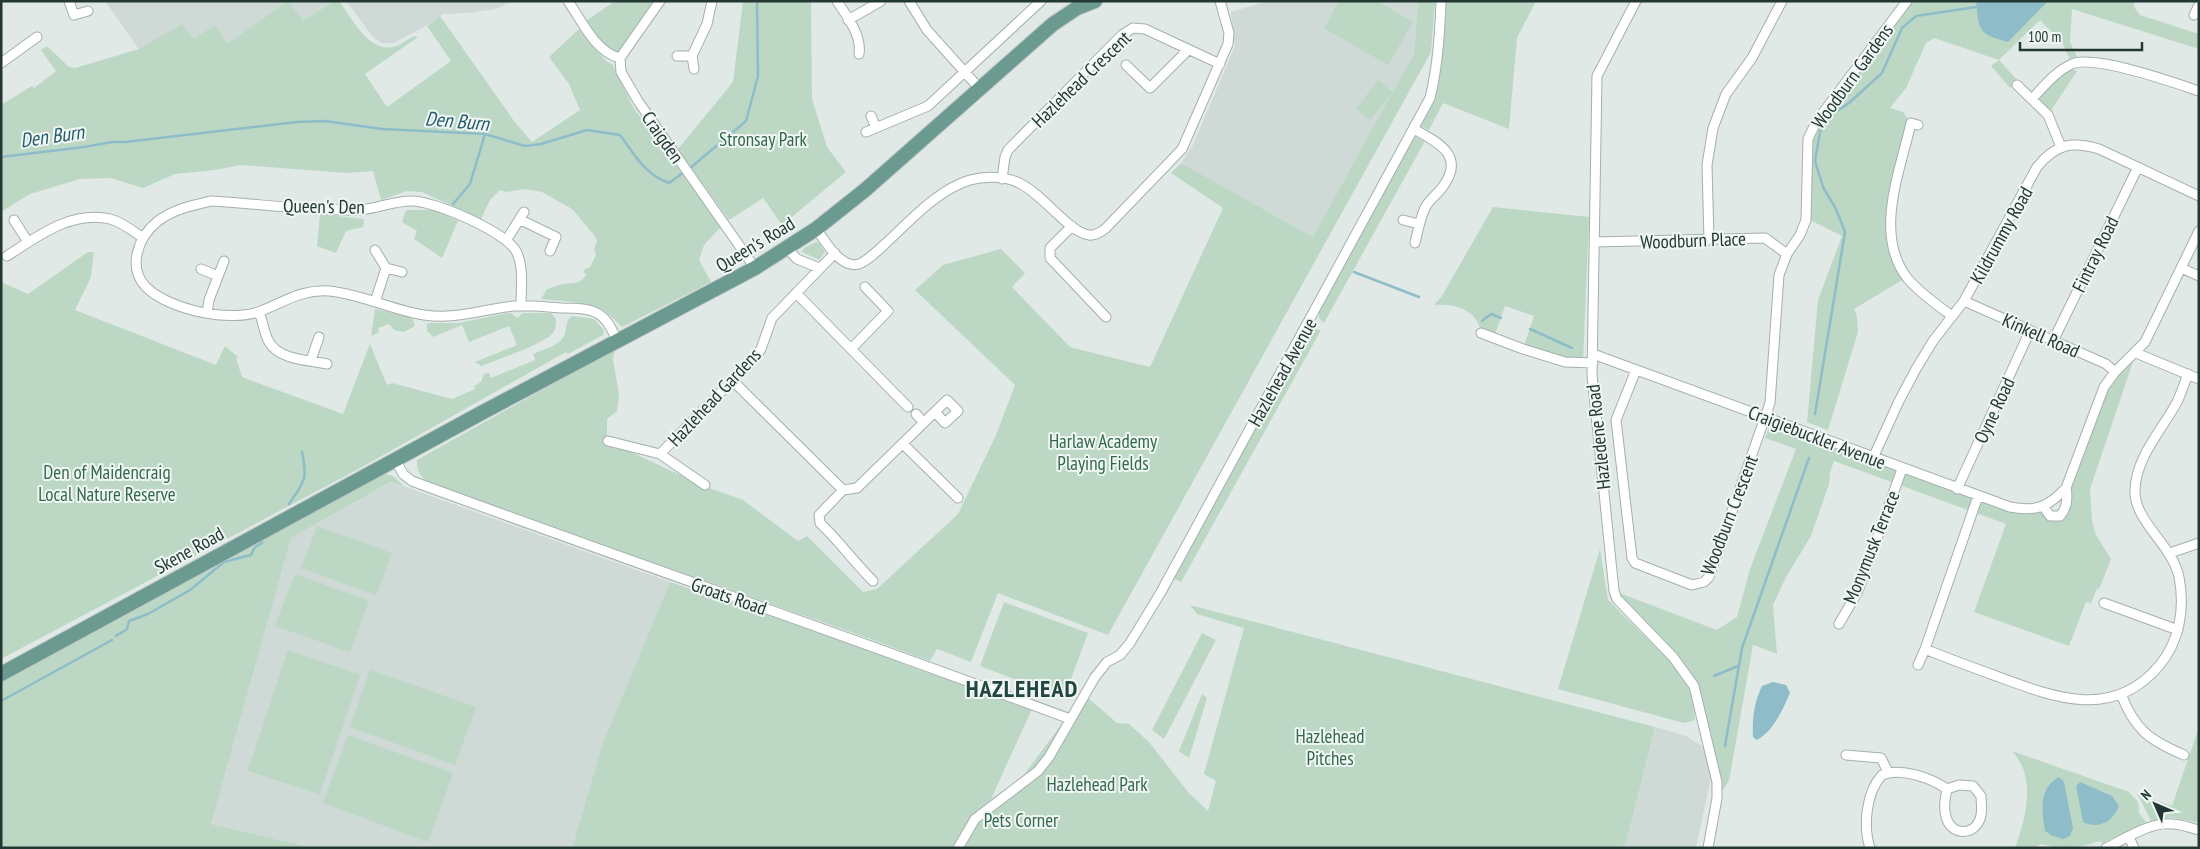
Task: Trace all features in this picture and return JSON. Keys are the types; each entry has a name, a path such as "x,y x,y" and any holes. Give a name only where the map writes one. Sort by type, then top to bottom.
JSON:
{"main road":[{"name":"Queen's Road","path":"396,461 617,340 755,268 816,229 901,160 1054,24 1077,8 1095,1"},
{"name":"Skene Road","path":"1,674 396,461"}],"street":[{"path":"68,1 74,15 88,11"},
{"path":"568,1 596,42 609,56 620,58 660,1"},
{"path":"694,69 692,56 707,24 712,1"},
{"path":"837,1 858,38 859,54"},
{"path":"848,20 881,1"},
{"path":"909,1 927,30 980,89"},
{"path":"866,132 928,106 1041,1"},
{"path":"816,229 840,258 851,264 861,263 950,188 976,179 1002,178 1019,182 1042,198 1072,226 1090,235 1099,233 1182,149 1228,44 1228,33 1220,1"},
{"name":"Hazlehead Avenue","path":"958,848 975,819 1038,771 1049,757 1095,677 1107,662 1120,654 1130,643 1157,599 1430,98 1435,77 1441,1"},
{"name":"Hazledene Road","path":"1636,1 1597,76 1592,375 1614,591 1617,599 1673,657 1694,686 1717,782 1717,798 1708,848"},
{"path":"1709,240 1707,165 1712,128 1726,94 1752,58 1782,1"},
{"name":"Woodburn Gardens","path":"1765,417 1770,403 1779,275 1787,254 1800,235 1806,220 1808,139 1816,122 1907,1"},
{"path":"2194,15 2199,5"},
{"name":"Hazlehead Crescent","path":"1002,178 1008,150 1122,35 1133,28 1145,29 1220,64"},
{"path":"1,63 37,37"},
{"name":"Hazlehead Crescent","path":"1126,65 1150,88 1188,50"},
{"path":"677,56 692,56"},
{"name":"Craigden","path":"620,58 622,72 638,101 755,268"},
{"path":"2032,99 2052,78 2075,63 2122,67 2199,91"},
{"path":"2017,85 2048,115 2061,147 2082,144 2100,149 2199,196"},
{"path":"871,116 876,128"},
{"path":"1918,125 1911,124 1909,132 1891,211 1891,240 1899,266 1907,277 1932,301 1952,316"},
{"path":"1414,129 1441,144 1450,158 1452,168 1450,176 1443,187 1426,206 1419,224 1415,243"},
{"name":"Kildrummy Road","path":"1872,458 1916,368 1964,301 2037,167 2048,154 2061,147"},
{"name":"Fintray Road","path":"2053,340 2138,167"},
{"name":"Queen's Den","path":"507,240 432,203 413,200 361,210 211,201 187,206 158,221 143,238 136,256 138,276 152,292 170,303 207,313 234,316 259,312 288,297 308,292 328,291 424,315 457,317 521,306 591,311 605,319 617,340"},
{"path":"521,306 520,268 517,252 507,240 522,216 556,237 550,251"},
{"path":"7,256 54,227 73,220 92,217 111,219 143,238"},
{"path":"14,220 28,242"},
{"path":"1403,220 1419,224"},
{"path":"1072,226 1050,248 1050,258 1106,316"},
{"name":"Craigiebuckler Avenue","path":"1481,333 1565,362 1593,359 1636,370 1957,489 2010,507 2025,510 2043,506 2054,500 2066,488 2104,386 2145,342 2199,231"},
{"name":"Woodburn Place","path":"1594,242 1765,238 1787,254"},
{"path":"787,248 797,259 819,268"},
{"path":"375,250 386,268 402,272"},
{"name":"Hazlehead Gardens","path":"660,454 733,381 761,349 772,318 835,253"},
{"path":"207,313 224,261"},
{"path":"375,302 386,268"},
{"path":"2181,268 2199,276"},
{"path":"201,269 218,276"},
{"path":"851,349 888,311 865,287"},
{"path":"796,294 908,406"},
{"name":"Kinkell Road","path":"1964,301 2106,364 2115,372"},
{"path":"259,312 268,340 274,349 285,355 327,364"},
{"name":"Oyne Road","path":"1957,489 2030,331"},
{"path":"311,360 319,337"},
{"path":"2136,353 2199,379"},
{"name":"Woodburn Crescent","path":"1636,370 1616,420 1632,558 1635,563 1692,585 1704,582 1710,577 1765,417"},
{"path":"1925,649 2055,697 2088,700 2121,694 2144,680 2156,668 2168,655 2178,630 2180,592 2178,576 2170,553 2142,515 2135,491 2144,458 2178,400 2188,374"},
{"path":"733,381 843,490"},
{"path":"873,581 844,550 841,543 820,523 819,515 843,490 857,488 935,412"},
{"path":"916,414 924,423"},
{"name":"Hazlehead Gardens","path":"608,441 660,454 705,485"},
{"path":"903,444 958,498"},
{"name":"Groats Road","path":"396,461 404,474 412,481 665,574 889,651 1070,719"},
{"name":"Monymusk Terrace","path":"1838,624 1858,591 1902,469"},
{"name":"Craigiebuckler Avenue","path":"2043,506 2050,516 2060,516 2064,512 2068,498 2066,488"},
{"path":"1918,665 1978,496"},
{"path":"2170,553 2199,543"},
{"path":"2104,603 2178,630"},
{"path":"2121,694 2128,714 2148,737 2184,755"},
{"path":"1846,755 1881,758 1885,774"},
{"path":"1870,848 1866,828 1872,790 1885,774 1897,772 1936,781 1947,789"},
{"path":"1959,785 1973,786 1977,790 1981,796 1982,814 1975,828 1967,832 1960,832 1948,822 1945,799 1947,789 1959,785"},
{"path":"2106,848 2151,827 2170,823 2199,830"},
{"path":"2129,837 2134,848"}],"shaded area":[{"path":"105,1 334,1 303,21 287,2 227,44 193,40 182,25 139,49"},
{"path":"346,1 513,1 496,9 443,14 394,43 382,43 374,38"},
{"path":"1268,1 1418,1 1414,54 1313,237 1181,163 1193,145 1235,46 1231,12"},
{"path":"392,482 670,582 602,745 572,848 313,848 211,824 291,538"},
{"path":"1655,727 1686,736 1705,748 1711,777 1696,848 1622,848 1627,839"}],"green space":[{"path":"288,1 303,21 334,1 339,1 368,39 384,47 393,47 414,36 418,37 365,74 387,107 451,61 427,26 440,16 514,121 532,142 580,110 569,84 549,57 579,29 606,61 613,65 633,107 721,227 704,245 699,260 711,282 622,327 603,309 575,302 541,299 547,289 581,280 586,275 583,270 590,267 596,255 594,249 597,241 595,236 572,209 542,192 525,189 506,192 500,190 490,200 481,219 422,192 407,191 381,200 373,171 347,173 241,165 175,174 143,188 111,178 80,179 30,194 1,212 1,105 32,86 34,88 56,71 41,50 47,46 69,67 75,68 139,49 182,24 194,39 215,25 227,44"},
{"path":"615,1 660,1 620,58 609,56 583,23"},
{"name":"Stronsay Park","path":"743,1 811,1 812,99 827,147 846,172 782,225 763,198 729,220 678,149 733,82"},
{"path":"1339,1 1377,1 1413,22 1388,65 1324,28"},
{"name":"Harlaw Academy Playing Fields","path":"1418,1 1435,1 1431,52 1108,635 998,593 971,662 937,649 930,661 458,495 430,483 420,474 417,468 417,460 615,349 613,359 619,395 617,411 607,419 607,441 706,487 743,500 798,541 807,536 863,592 877,589 958,514 996,435 1015,385 915,290 943,265 1001,249 1025,273 1012,287 1070,347 1150,367 1223,208 1171,173 1181,163 1313,237 1392,93 1370,120 1356,109 1378,80 1393,92 1414,54"},
{"path":"1445,1 1536,1 1517,38 1509,129 1443,103 1429,130 1419,125 1435,94"},
{"path":"1911,1 2134,1 2134,7 2140,15 2199,34 2199,49 2072,9 2070,42 2080,63 2072,64 2063,44 2040,20 1999,60 1934,38 1926,43 1906,88 1890,108 1903,112 1911,123 1890,225 1907,277 1854,309 1857,316 1858,332 1828,430 1807,422 1818,300 1842,236 1810,220 1811,145 1813,134"},
{"path":"1999,60 2017,80 2010,88 1991,66"},
{"path":"2065,68 2077,71 2048,115 2032,99"},
{"path":"1413,135 1425,141 1324,323 1319,318 1319,309"},
{"path":"1493,207 1589,217 1583,362 1524,346 1534,316 1505,306 1494,337 1481,333 1475,318 1464,309 1449,305 1434,305 1442,296"},
{"path":"406,210 433,210 458,221 442,258 414,239 417,231 402,222"},
{"path":"320,214 364,219 363,227 346,231 336,253 317,246"},
{"path":"816,242 819,243 825,252 819,260 802,252 804,248"},
{"name":"Den of Maidencraig Local Nature Reserve","path":"88,252 94,252 91,277 75,310 216,365 225,346 238,357 236,358 242,377 343,414 370,344 387,385 392,383 452,399 475,389 474,386 481,382 484,374 489,373 491,378 535,360 533,354 553,346 563,338 568,320 572,316 594,319 604,330 603,335 568,354 566,352 364,466 1,659 1,282 28,294"},
{"path":"375,309 412,317 415,326 404,332 394,330 389,324 378,328 379,332 371,336"},
{"path":"511,313 517,318 523,313 551,313 556,319 555,329 552,334 539,343 481,366 475,362 517,345 509,326 469,342 462,325 433,337 427,331 427,324 430,323 459,323"},
{"path":"1313,329 1321,330 1181,582 1170,577 1308,332"},
{"path":"2136,353 2090,489 2092,521 2096,535 2111,559 2091,603 2086,602 2069,646 1974,612 2006,524 1834,461 1830,472 1829,484 1811,536 1786,577 1773,605 1777,654 1753,645 1729,781 1717,798 1694,686 1614,591 1717,630 1737,617 1750,569 1796,449 1765,438 1772,419 2010,507 2043,506 2060,516 2066,488 2104,387"},
{"path":"380,472 393,476 404,486 391,482 291,538 211,824 313,848 1,848 1,680"},
{"path":"317,526 392,553 376,595 301,568"},
{"path":"1600,549 1608,600 1671,662 1692,690 1695,720 1684,723 1558,689"},
{"path":"295,574 369,601 350,652 275,626"},
{"path":"670,582 901,660 900,663 1032,709 991,799 1020,780 1064,721 1088,698 1117,723 1129,724 1149,742 1188,792 1208,811 1216,781 1204,774 1244,628 1197,614 1190,605 1655,727 1627,839 1622,848 572,848 602,745"},
{"path":"1004,602 1088,633 1064,698 980,666"},
{"path":"1202,633 1216,640 1164,739 1152,730"},
{"path":"288,650 360,675 320,794 248,771"},
{"path":"370,670 476,707 455,765 350,727"},
{"path":"1202,694 1207,698 1189,758 1179,751"},
{"path":"2199,727 2199,823 2170,817 2151,821 2137,793 2172,806"},
{"path":"348,735 453,773 428,842 323,803"},
{"path":"2012,751 2129,792 2138,802 2139,813 2146,822 2103,843 2099,841 2084,846 2070,847 2041,844 2034,848 2015,848 2023,824 2027,785 2025,773"}],"water":[{"path":"1976,1 2048,1 2008,42 1991,37 1982,30 1978,19"},
{"path":"1773,682 1786,685 1790,693 1773,726 1757,740 1753,737 1753,731 1757,698 1762,686"},
{"path":"2059,777 2064,782 2073,828 2070,836 2063,839 2045,831 2043,816 2045,794 2052,782"},
{"path":"2080,782 2112,796 2119,806 2113,816 2105,823 2095,825 2083,822 2076,786"}],"waterway":[{"name":"Den Burn","path":"689,169 746,121 758,76 757,1"},
{"path":"1815,414 1845,232 1836,209 1823,187 1815,161 1820,132 1828,117 1849,103 1882,73 1902,28 1916,16 1976,7"},
{"name":"Den Burn","path":"1,157 112,142 297,122 325,121 382,129 485,134 525,146 541,144 587,130 620,135 646,169 669,183 684,172"},
{"path":"453,204 470,184 485,134"},
{"path":"1354,272 1419,297"},
{"path":"1482,321 1491,314 1501,318"},
{"path":"1530,329 1572,348"},
{"path":"289,504 303,480 305,469 302,452"},
{"path":"1725,746 1742,648 1809,458"},
{"path":"116,636 127,629 129,621 148,614 190,590 224,562 251,555 255,547 262,543 261,538"},
{"path":"1,701 112,640"},
{"path":"1714,676 1738,666"}],"district":[{"name":"HAZLEHEAD","path":"1022,689"}],"park label":[{"name":"Hazlehead Pitches","path":"1330,747"},
{"name":"Hazlehead Park","path":"1097,784"},
{"name":"Pets Corner","path":"1021,820"}]}
